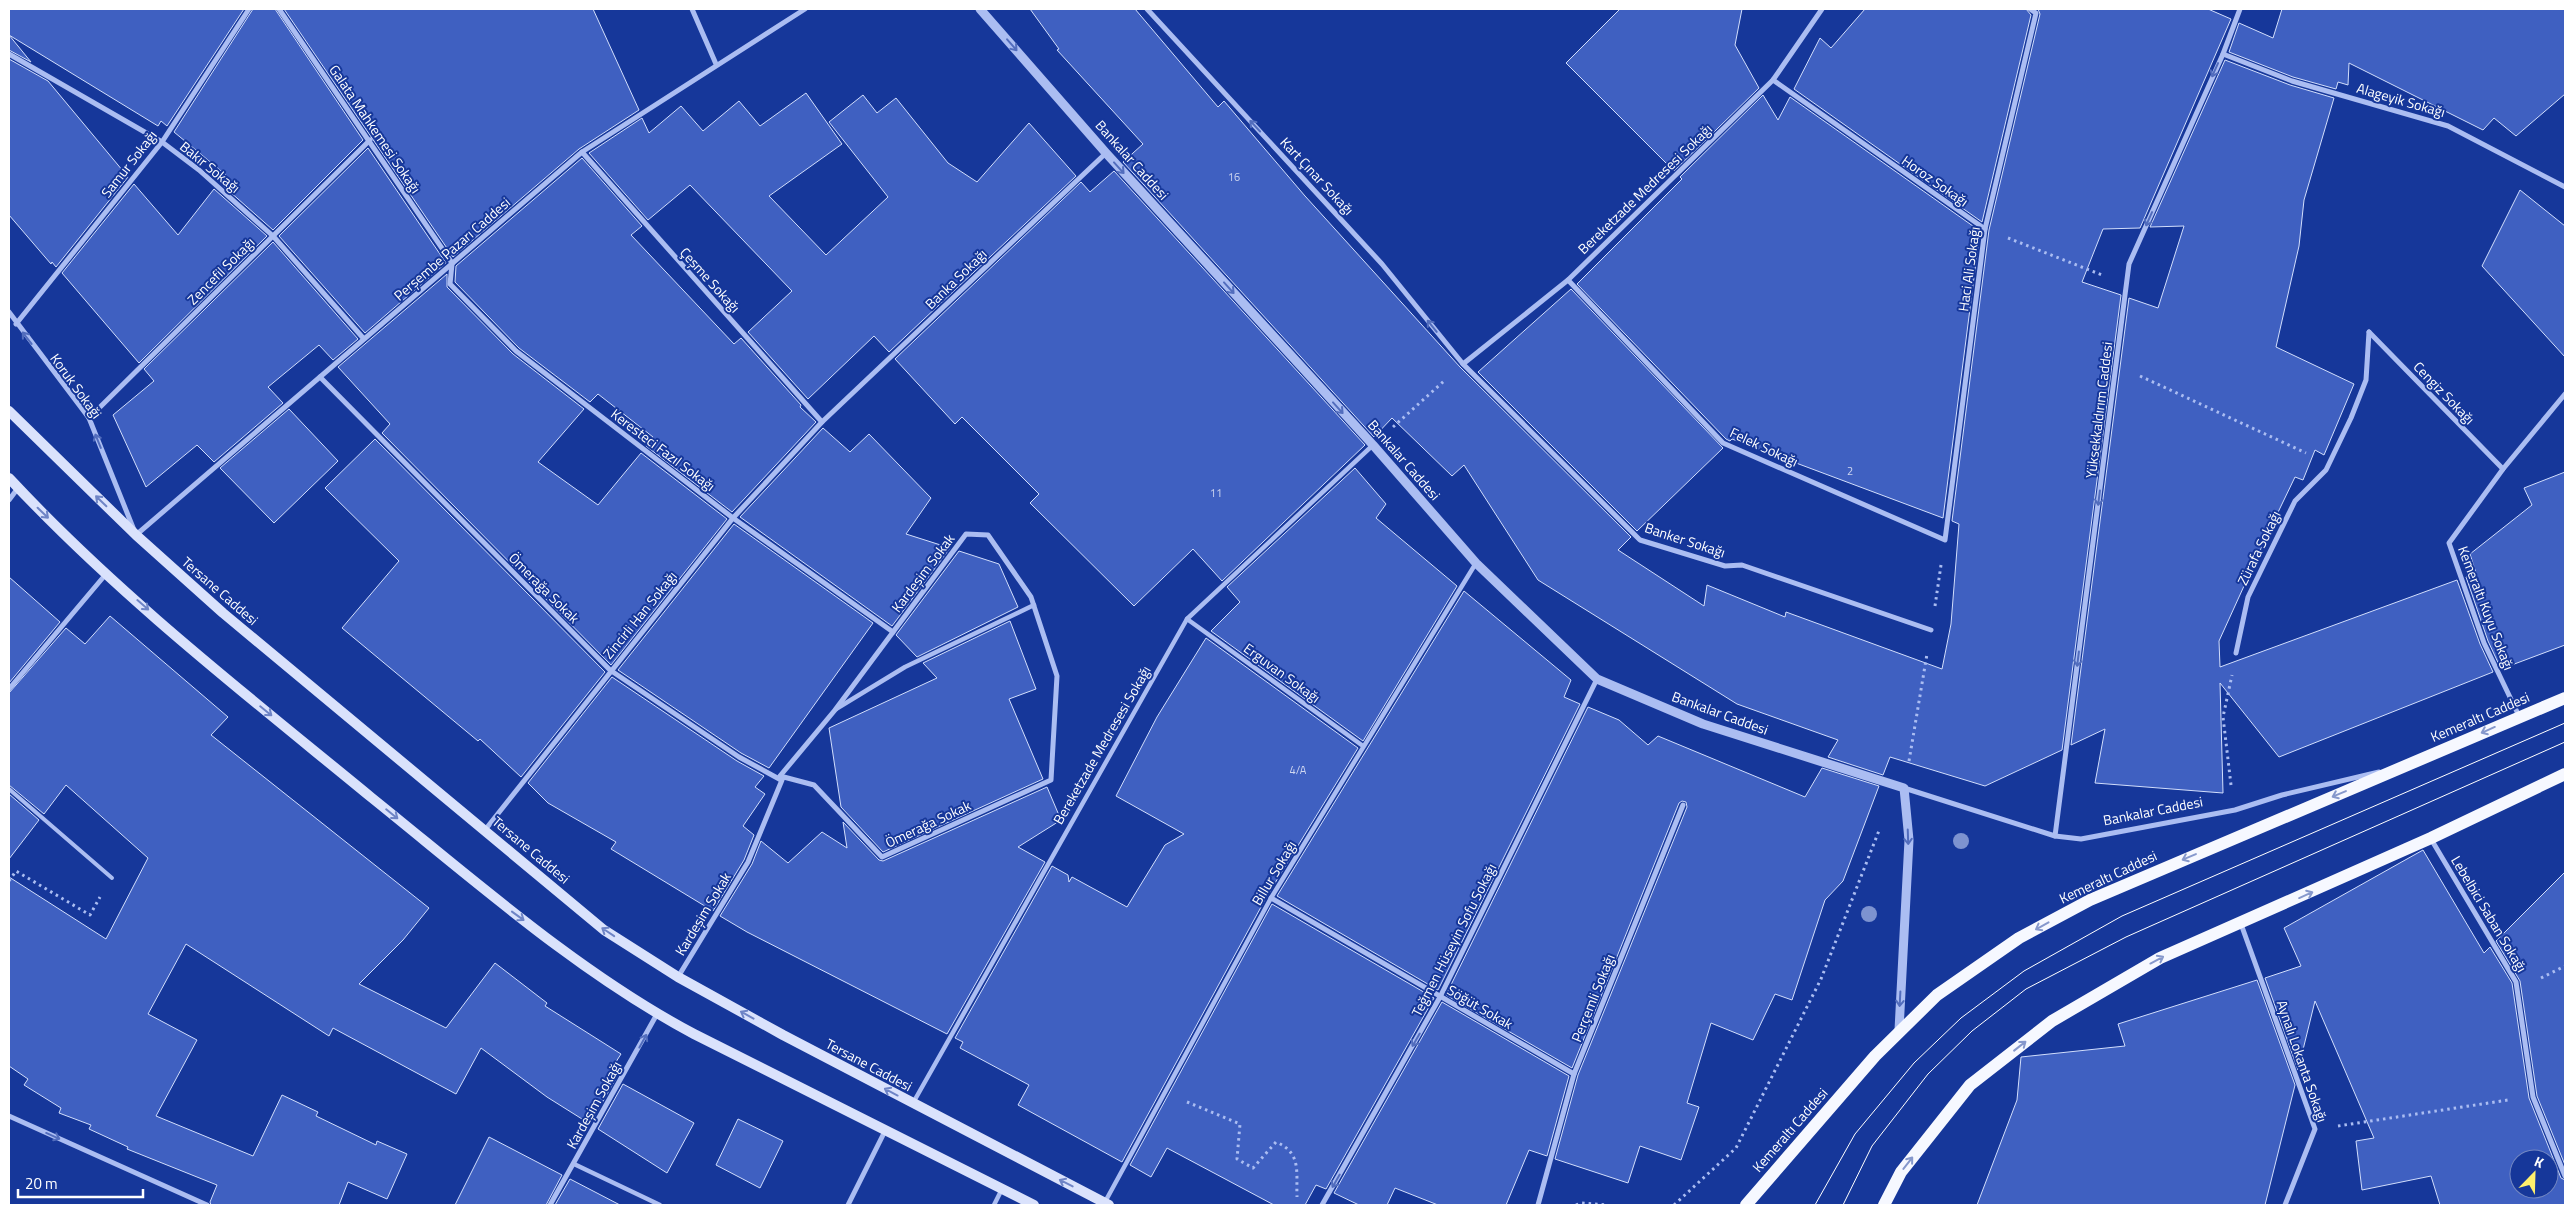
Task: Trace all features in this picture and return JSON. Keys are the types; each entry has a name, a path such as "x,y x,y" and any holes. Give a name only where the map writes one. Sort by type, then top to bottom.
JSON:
{"main road":[{"name":"Tersane Caddesi","path":"9,411 136,535 223,613 604,930 678,977 912,1104 1107,1204"},
{"path":"9,478 106,574 245,694 512,911 657,1014 1034,1205"},
{"name":"Kemeraltı Caddesi","path":"1746,1205 1899,1030 1937,995 2004,948 2090,900 2565,698"},
{"path":"1884,1205 1901,1172 1970,1085 2052,1021 2160,958 2241,924 2431,838 2565,774"},
{"path":"1741,1205 1755,1194"}],"street":[{"name":"Samur Sokağı","path":"16,324 162,142 249,9"},
{"name":"Galata Mahkemesi Sokağı","path":"279,9 452,263"},
{"path":"692,9 716,64"},
{"name":"Perşembe Pazarı Caddesi","path":"136,535 582,152 716,64 805,9"},
{"name":"Bankalar Caddesi","path":"980,9 1106,153 1373,445 1476,563 1596,679 1703,724 2056,836 2080,839 2235,810 2282,795 2408,764"},
{"name":"Kart Çınar Sokağı","path":"1147,9 1382,264 1463,364"},
{"name":"Bereketzade Medresesi Sokağı","path":"1463,364 1568,280 1773,80 1822,9"},
{"name":"Haci Ali Sokağı","path":"1944,540 1985,229 2036,14 2030,9"},
{"name":"Yüksekkaldırım Caddesi","path":"2056,836 2129,264 2223,54 2240,9"},
{"name":"Bakır Sokağı","path":"9,54 162,142 200,170 273,236 364,339"},
{"name":"Alageyik Sokağı","path":"2223,54 2292,81 2448,126 2565,187"},
{"name":"Horoz Sokağı","path":"1773,80 1985,229"},
{"name":"Zencefil Sokağı","path":"89,418 370,140"},
{"name":"Çeşme Sokağı","path":"582,152 822,422"},
{"name":"Banka Sokağı","path":"822,422 1106,153"},
{"name":"Keresteci Fazıl Sokağı","path":"452,263 450,284 516,351 733,518 893,632"},
{"name":"Felek Sokağı","path":"1568,280 1723,442 1944,540"},
{"name":"Koruk Sokaği","path":"9,312 16,324 89,418 136,535"},
{"name":"Cengiz Sokağı","path":"2370,332 2502,469"},
{"name":"Zürafa Sokağı","path":"2236,653 2248,597 2290,510 2295,502 2326,470 2351,418 2366,380 2370,332"},
{"name":"Banker Sokağı","path":"1463,364 1640,540 1725,566 1742,566 1931,630"},
{"name":"Ömerağa Sokak","path":"320,377 610,670 739,757 781,778 814,785 882,857 1051,780"},
{"name":"Kemeraltı Kuyu Sokağı","path":"2519,716 2484,643 2449,543 2502,469 2565,394"},
{"name":"Zincirli Han Sokağı","path":"485,830 610,670 733,518 822,422"},
{"name":"Bereketzade Medresesi Sokağı","path":"912,1104 1187,619 1373,445"},
{"path":"9,500 18,488"},
{"name":"Kardeşim Sokak","path":"678,977 748,862 781,778 835,710 966,534 988,536 1031,597 1034,605 1057,676 1051,780"},
{"name":"Billur Sokağı","path":"1107,1204 1271,898 1476,563"},
{"path":"9,689 106,574"},
{"name":"Kardeşim Sokak","path":"835,710 905,667 1034,605"},
{"name":"Erguvan Sokağı","path":"1187,619 1363,746"},
{"name":"Teğmen Hüseyin Sofu Sokağı","path":"1322,1205 1440,997 1596,679"},
{"path":"1899,1030 1909,840 1904,788"},
{"name":"Perçemli Sokağı","path":"1538,1205 1574,1074 1683,806"},
{"name":"Lebelbici Saban Sokağı","path":"2431,838 2516,982 2533,1096 2565,1176"},
{"name":"Söğüt Sokak","path":"1271,898 1574,1074"},
{"name":"Aynalı Lokanta Sokağı","path":"2241,924 2315,1129 2285,1205"},
{"name":"Kardeşim Sokağı","path":"550,1205 657,1014"},
{"path":"9,1116 207,1205"},
{"path":"848,1205 885,1131"},
{"path":"574,1164 660,1205"},
{"path":"994,1205 1002,1189"}],"lane":[{"path":"9,789 112,878"}],"path":[{"path":"1985,229 2126,284"},
{"path":"1373,445 1463,364"},
{"path":"2116,367 2154,380 2308,454"},
{"path":"1674,1205 1736,1148 1821,979 1875,837 1904,788 1944,540"},
{"path":"2232,793 2222,717 2236,653"},
{"path":"9,881 16,871 90,915 112,878"},
{"path":"2315,1129 2533,1096"},
{"path":"1184,1101 1240,1124 1237,1159 1244,1165 1253,1168 1276,1142 1288,1148 1296,1158 1298,1205"},
{"path":"1576,1205 1580,1203 1607,1205"}],"building":[{"path":"9,9 244,9 167,126 161,121 158,126 9,35"},
{"path":"253,9 275,9 363,140 273,230 220,183 226,175 174,132"},
{"path":"284,9 593,9 639,110 579,149 453,257"},
{"path":"1030,9 1135,9 1218,107 1224,101 1305,196 1460,367 1631,537 1618,550 1704,606 1707,585 1785,617 1786,612 1942,669 1951,624 1959,524 1952,521 1989,230 2040,14 2038,9 2208,9 2231,19 2140,228 2103,229 2082,282 2121,295 2062,750 1985,786 1890,757 1883,775 1828,757 1838,740 1737,704 1538,580 1464,465 1452,476 1392,418 1374,437 1123,162 1143,144 1057,50 1059,49"},
{"path":"1620,9 1742,9 1735,45 1759,88 1674,171 1566,63"},
{"path":"1865,9 2026,9 2031,15 1982,222 1794,89 1820,38 1831,48"},
{"path":"2282,9 2565,9 2565,94 2516,136 2494,118 2483,130 2349,63 2348,85 2338,82 2336,89 2293,77 2229,52 2239,23 2273,38"},
{"path":"9,35 31,62 9,50"},
{"path":"9,59 48,81 128,177 56,267 52,262 51,264 9,215"},
{"path":"2225,60 2290,85 2334,98 2304,200 2299,246 2276,347 2354,384 2324,455 2315,450 2303,480 2295,477 2269,531 2219,641 2220,667 2457,580 2480,644 2493,672 2279,757 2220,683 2223,793 2095,783 2105,729 2071,745 2129,298 2158,308 2184,226 2150,227"},
{"path":"806,93 842,144 769,196 826,255 888,197 829,122 863,95 877,113 896,98 948,163 977,182 1029,123 1076,176 889,352 874,336 808,399 748,332 792,291 690,185 648,220 589,153 642,118 649,133 681,106 703,131 739,101 760,126"},
{"path":"1763,95 1778,120 1790,97 1980,231 1943,518 1732,439 1730,441 1726,439 1577,284 1682,179 1680,177"},
{"path":"368,148 446,263 365,333 279,236"},
{"path":"582,158 642,226 631,235 734,344 741,338 801,405 800,407 816,422 732,512 646,446 653,437 598,394 590,402 519,348 455,282 456,266"},
{"path":"1114,171 1365,445 1222,581 1193,549 1134,606 1030,503 1039,494 962,417 955,424 895,359 1081,182 1090,192"},
{"path":"134,184 178,235 214,189 267,236 139,363 62,273"},
{"path":"2520,190 2565,226 2565,357 2482,266"},
{"path":"273,242 358,339 333,360 319,345 268,387 283,403 214,462 197,445 146,487 113,415 154,381 144,369"},
{"path":"447,274 447,287 513,354 584,409 538,462 598,505 641,453 727,519 611,665 382,433 390,424 338,367"},
{"path":"1571,289 1723,448 1637,531 1478,372"},
{"path":"289,409 338,461 274,523 220,468"},
{"path":"823,428 850,452 869,434 931,498 906,534 950,548 892,626 740,517"},
{"path":"375,439 605,672 521,777 480,739 478,741 342,628 399,561 325,488"},
{"path":"1355,468 1386,504 1376,518 1457,586 1363,741 1211,631 1240,602 1227,587"},
{"path":"2565,472 2565,645 2501,669 2488,641 2466,577 2476,573 2470,554 2532,505 2524,488"},
{"path":"734,524 873,623 769,768 741,753 618,670"},
{"path":"959,551 999,564 1018,607 917,657 896,635"},
{"path":"9,577 60,622 9,683"},
{"path":"1464,591 1571,680 1564,697 1580,704 1438,990 1277,896"},
{"path":"110,616 228,717 211,735 429,908 403,940 359,984 446,1028 495,963 547,1003 545,1006 621,1054 607,1076 615,1080 590,1124 547,1097 481,1048 456,1094 333,1028 329,1036 186,944 148,1014 197,1040 156,1116 253,1156 282,1095 318,1112 316,1116 376,1145 377,1141 407,1154 387,1199 348,1182 339,1205 211,1205 210,1202 217,1185 127,1149 128,1147 89,1129 91,1125 59,1113 61,1108 24,1085 28,1079 9,1066 9,877 106,939 148,858 66,785 44,814 9,785 9,693 66,628 85,644"},
{"path":"1010,621 1036,689 1009,699 1043,779 883,852 841,807 829,728 937,678 923,663"},
{"path":"1206,638 1358,748 1267,896 1122,1162 1018,1105 1029,1085 960,1048 963,1042 955,1038 1052,866 1068,875 1069,882 1072,877 1127,907 1165,845 1184,834 1116,796 1157,717"},
{"path":"612,677 737,761 764,776 755,787 765,794 743,826 754,835 744,860 713,911 611,849 616,842 548,803 528,783"},
{"path":"1588,707 1619,720 1648,745 1658,736 1805,797 1822,768 1879,786 1843,881 1825,900 1792,1000 1775,994 1753,1040 1711,1023 1687,1103 1699,1107 1681,1160 1640,1146 1628,1183 1555,1159 1578,1075 1687,807 1686,802 1682,801 1679,803 1572,1068 1446,995"},
{"path":"1047,787 1061,820 1018,847 1045,862 947,1034 747,932 720,916 752,864 761,841 788,863 822,832 847,848 843,822 879,860 883,861"},
{"path":"9,794 39,820 9,859"},
{"path":"2423,850 2484,953 2490,947 2512,983 2529,1098 2549,1149 2509,1149 2509,1199 2559,1199 2559,1173 2561,1178 2565,1180 2565,1205 2440,1205 2431,1176 2362,1190 2356,1141 2374,1138 2315,1001 2298,1070 2265,978 2301,966 2284,928"},
{"path":"2565,872 2565,1165 2537,1096 2520,981 2496,941"},
{"path":"1272,904 1434,998 1326,1189 1316,1185 1305,1205 1274,1205 1167,1148 1151,1177 1130,1165"},
{"path":"2257,980 2295,1085 2265,1205 1977,1205 2017,1100 2021,1057 2125,1046 2118,1024"},
{"path":"1442,1002 1569,1076 1547,1156 1529,1150 1506,1205 1438,1205 1395,1188 1387,1205 1359,1205 1334,1193"},
{"path":"623,1084 694,1123 667,1173 598,1129"},
{"path":"738,1119 783,1141 760,1188 716,1165"},
{"path":"489,1137 562,1175 546,1205 455,1205"},
{"path":"570,1179 620,1205 555,1205"}],"tram line":[{"path":"1815,1205 1855,1134 1914,1063 1961,1018 2024,971 2122,916 2565,723"},
{"path":"1843,1205 1872,1146 1928,1074 1972,1031 2026,989 2126,937 2565,742"}]}
